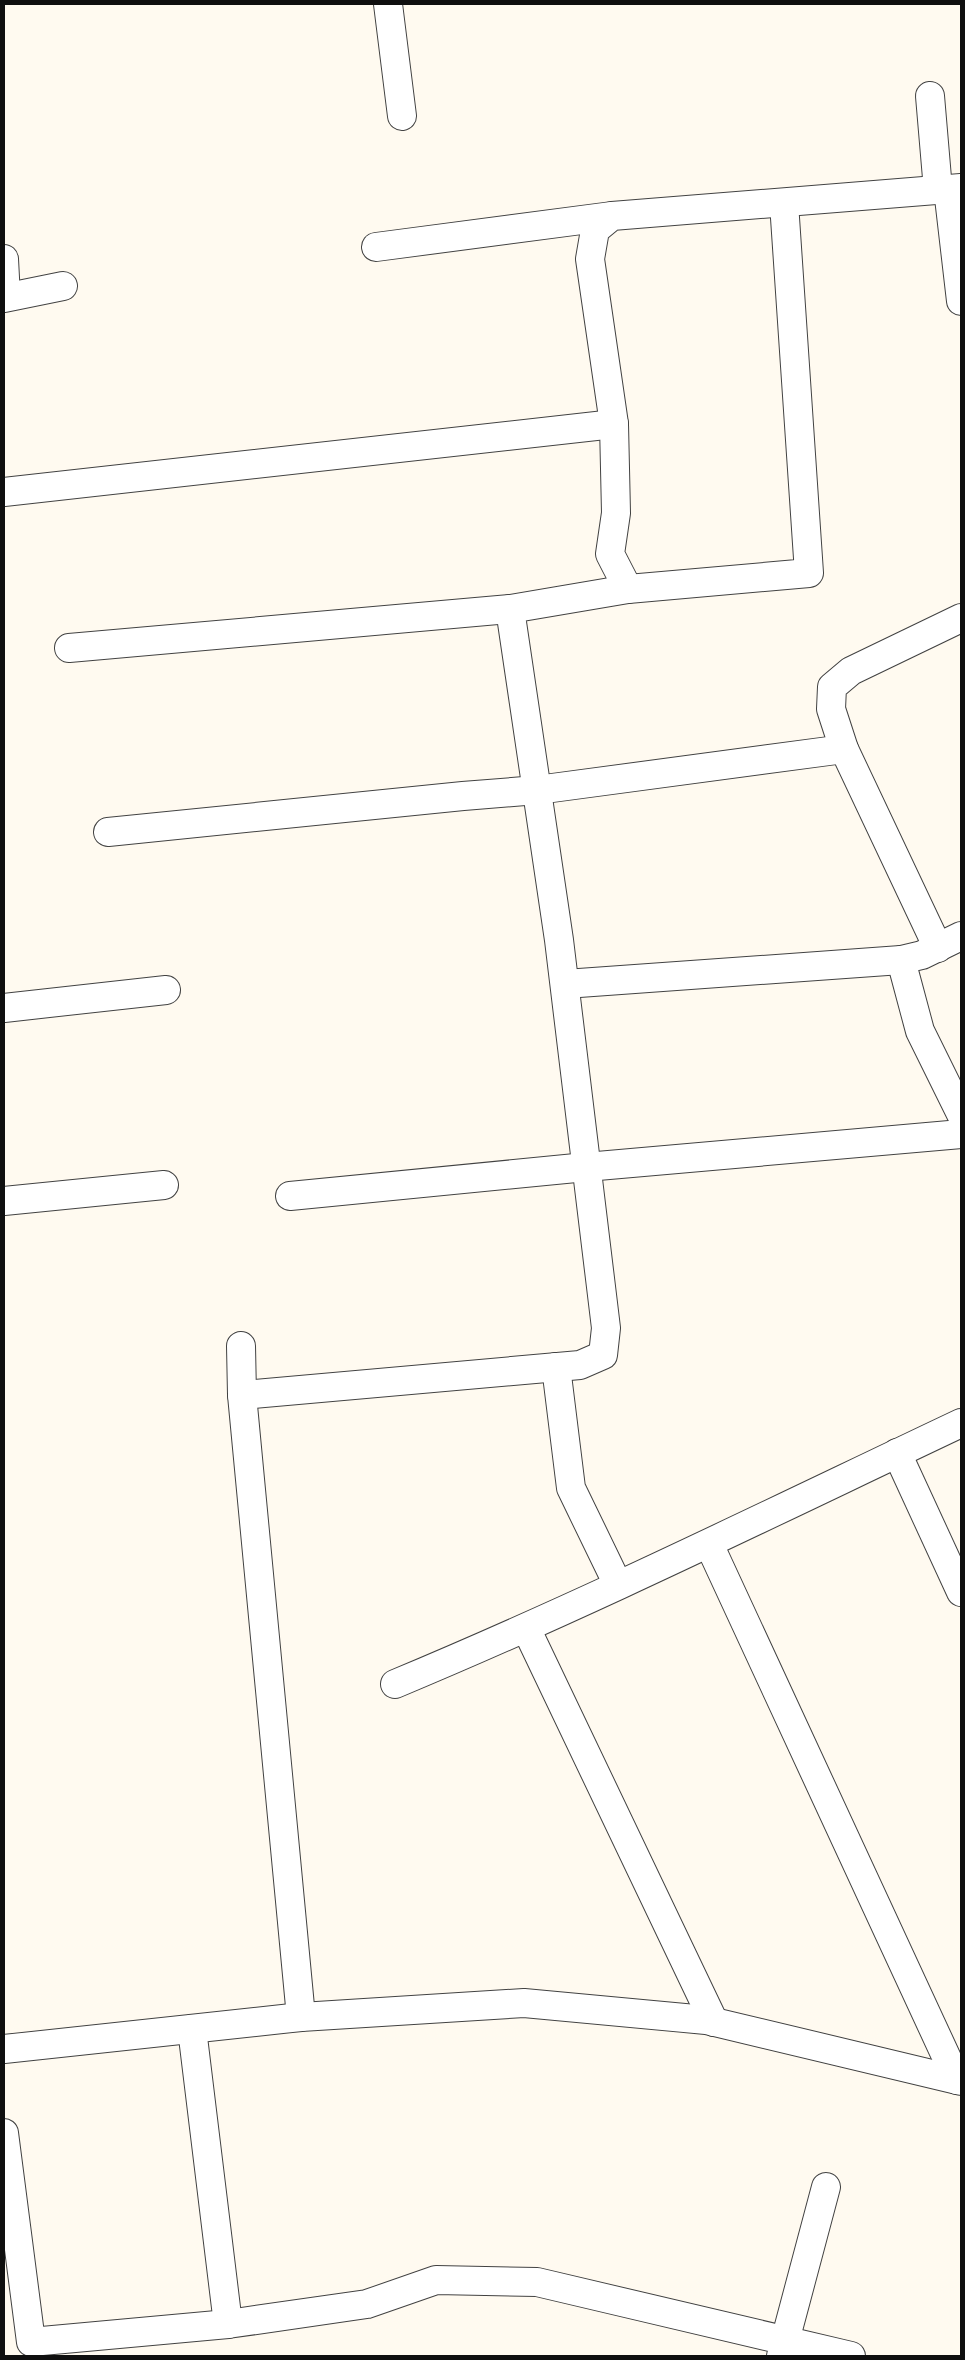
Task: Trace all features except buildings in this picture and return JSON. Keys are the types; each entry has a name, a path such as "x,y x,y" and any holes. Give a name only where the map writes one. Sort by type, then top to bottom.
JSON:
{"street":[{"path":"388,4 402,116"},
{"path":"930,96 949,189 961,301"},
{"path":"376,247 612,216 949,189"},
{"path":"69,648 510,609 628,589 810,573 784,203"},
{"path":"612,216 595,230 590,259 614,424 616,513 610,554 628,589"},
{"path":"4,259 5,297 63,286"},
{"path":"4,492 614,424"},
{"path":"242,1395 580,1365 603,1355 606,1328 565,984 510,609"},
{"path":"565,984 901,960 922,955 949,942 844,749 831,708 832,687 851,672 960,622"},
{"path":"108,832 537,790 844,749"},
{"path":"901,960 920,1031 961,1114"},
{"path":"4,1008 166,990"},
{"path":"290,1196 586,1166 961,1134"},
{"path":"4,1201 164,1185"},
{"path":"241,1346 242,1395 301,2017"},
{"path":"556,1367 571,1488 618,1586"},
{"path":"395,1684 618,1586 961,1423"},
{"path":"897,1453 961,1592"},
{"path":"709,1544 959,2081"},
{"path":"526,1628 714,2022"},
{"path":"4,2049 301,2017 524,2003 714,2022 959,2081"},
{"path":"192,2029 228,2324"},
{"path":"4,2133 31,2342 228,2324 367,2304 436,2280 537,2282 783,2348 851,2356"},
{"path":"783,2348 826,2187"}]}
